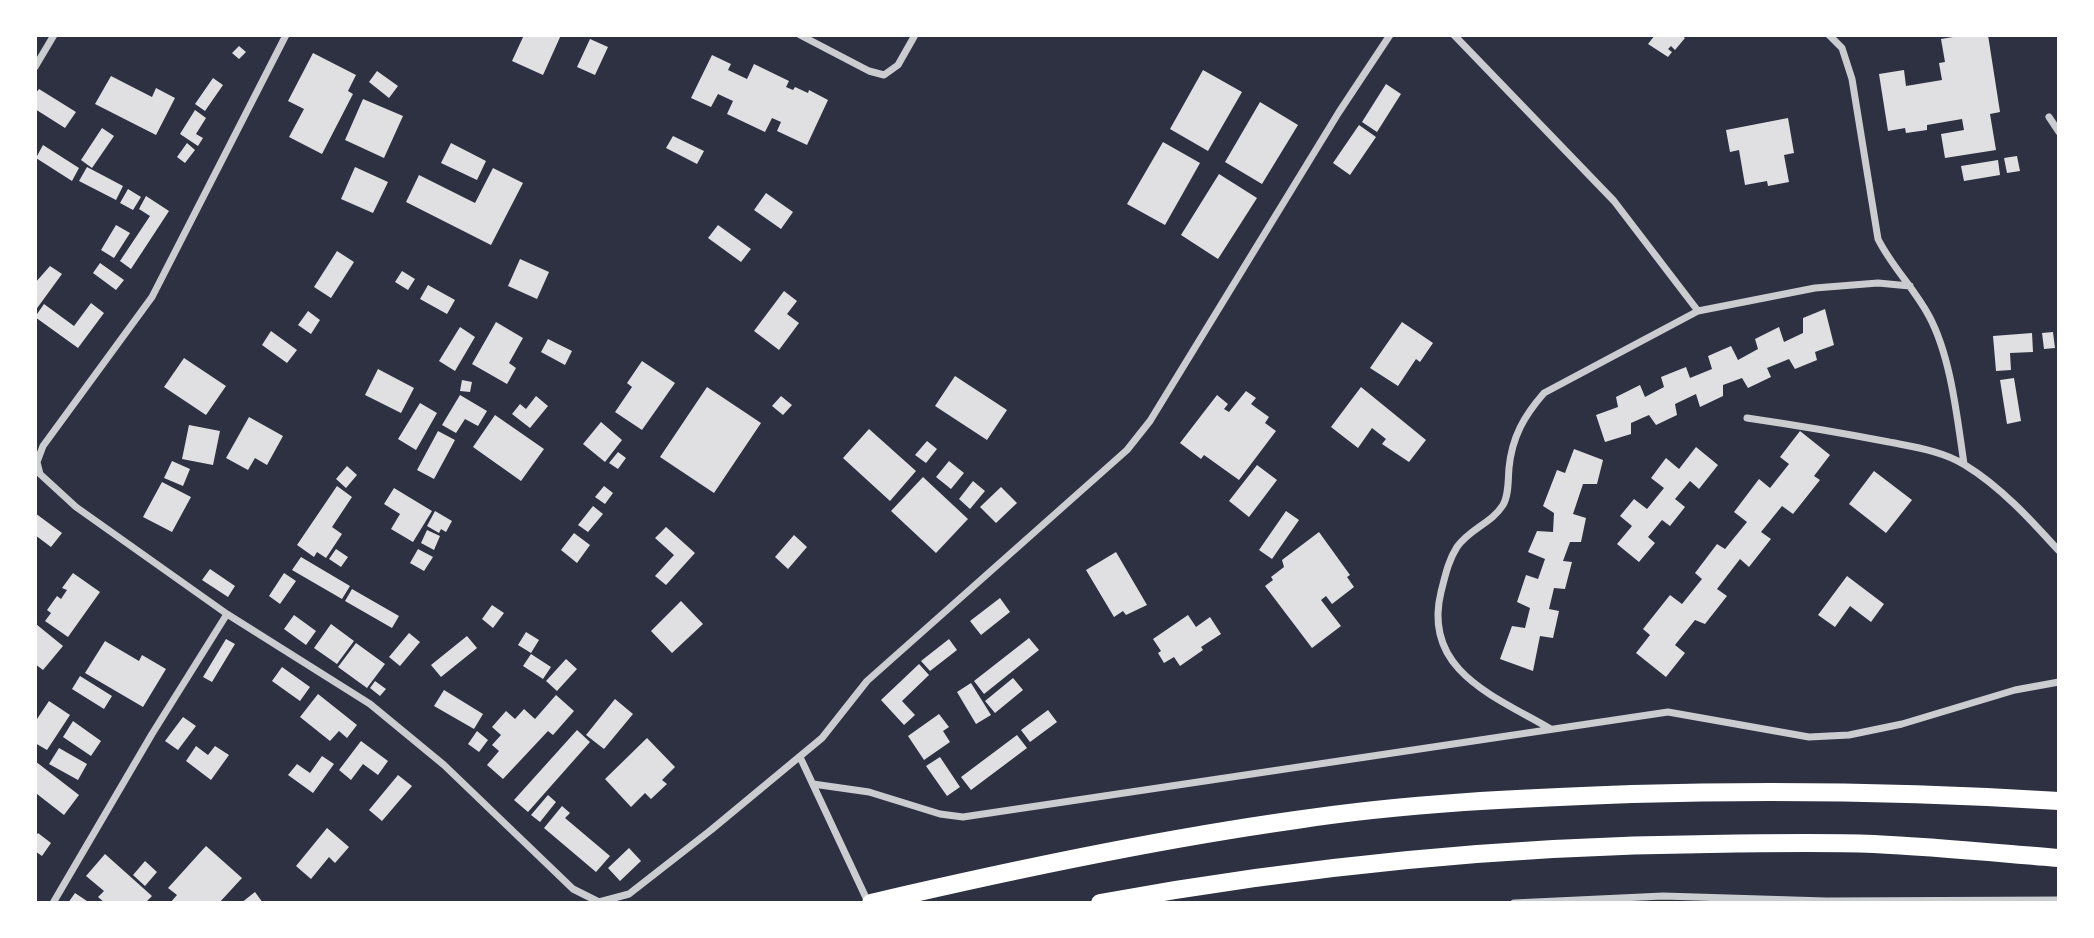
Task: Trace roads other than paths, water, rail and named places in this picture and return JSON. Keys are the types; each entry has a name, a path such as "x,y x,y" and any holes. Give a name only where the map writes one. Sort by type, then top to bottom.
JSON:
{"main road":[{"path":"870,903 1078,857 1177,839 1298,819 1480,800 1766,791 1978,796 2059,802"},
{"path":"1100,903 1304,871 1416,858 1562,847 1873,844 2059,858"}],"street":[{"path":"35,66 54,35"},
{"path":"286,35 152,298 43,446 37,462 40,474 76,507 228,614 370,704 444,765 573,889 599,902 629,894 800,757 822,738 867,681 1127,450 1150,421 1332,123 1390,35"},
{"path":"800,35 869,71 884,75 898,65 915,35"},
{"path":"1454,35 1614,201 1698,311"},
{"path":"1829,35 1842,48"},
{"path":"1840,35 1852,79 1878,239 1888,259 1930,317 1943,354 1957,413 1964,464"},
{"path":"2049,117 2059,132"},
{"path":"1549,728 1477,686 1456,668 1440,638 1436,610 1447,566 1457,547 1473,531 1494,517 1505,502 1517,432 1527,412 1544,393 1698,311 1815,288 1878,283 1910,286"},
{"path":"1747,418 1820,428 1935,452 1964,464 1993,485 2029,518 2059,551"},
{"path":"53,903 152,734 228,614"},
{"path":"813,784 869,792 940,814 963,817 1668,712 1809,737 1849,735 1902,724 2015,690 2059,682"},
{"path":"800,757 870,903"},
{"path":"1514,903 1663,896 1826,901 2059,900"}]}
